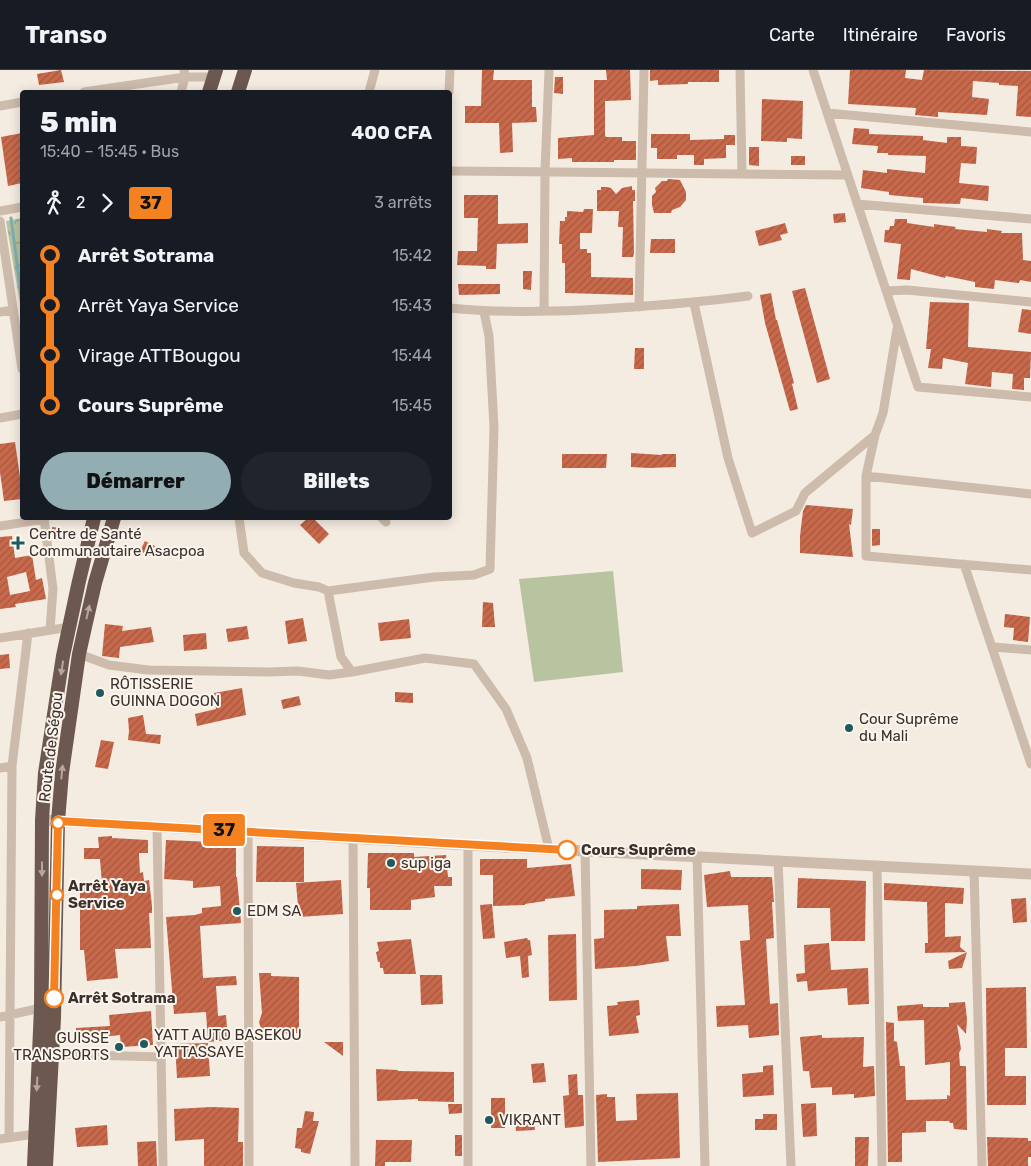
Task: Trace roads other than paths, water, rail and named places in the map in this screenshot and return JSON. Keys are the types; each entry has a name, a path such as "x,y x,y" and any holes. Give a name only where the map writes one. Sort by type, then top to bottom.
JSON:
{"highway":[{"path":"239,90 244,70"},
{"path":"210,90 215,74"},
{"name":"Route de Ségou","path":"34,1166 41,1008 42,820 45,773 63,656 94,520"},
{"name":"Route de Ségou","path":"46,1166 52,1054 58,821 62,773 79,654 95,583 113,520"}],"street":[{"path":"370,90 375,70"},
{"path":"450,70 450,90"},
{"path":"544,311 545,172 549,70"},
{"path":"639,307 644,70"},
{"path":"740,70 742,174"},
{"path":"813,70 918,387 1031,397"},
{"path":"181,90 184,73"},
{"path":"95,90 184,73 215,74"},
{"path":"0,106 20,102"},
{"path":"827,113 1031,132"},
{"path":"452,171 847,175"},
{"path":"857,204 1031,219"},
{"path":"0,211 20,207"},
{"path":"0,221 20,356"},
{"path":"886,291 907,290 1031,302"},
{"path":"452,308 484,312 544,311 694,303 748,296"},
{"path":"694,303 728,458 752,533 796,511 805,493 875,435"},
{"path":"0,312 13,310"},
{"path":"239,520 244,553 262,573 294,584 319,587 328,591 434,577 474,574 490,570 494,427 489,336 484,312"},
{"path":"898,326 882,413 866,476 866,556 1031,570"},
{"path":"0,418 20,414"},
{"path":"866,476 1031,494"},
{"path":"0,526 33,520"},
{"path":"44,520 53,589 50,630"},
{"path":"964,564 1031,764"},
{"path":"328,591 341,657 352,672"},
{"path":"0,638 70,627"},
{"path":"28,633 12,766 5,1016 5,1138 35,1134"},
{"path":"993,647 1031,650"},
{"path":"79,654 110,665 148,670 298,671 329,675 425,658 474,664 506,709 527,758 549,849"},
{"path":"0,768 12,766"},
{"path":"42,820 468,845 1031,874"},
{"path":"157,826 163,1166"},
{"path":"248,831 250,1166"},
{"path":"353,838 355,1166"},
{"path":"468,845 468,1166"},
{"path":"585,850 591,1166"},
{"path":"697,856 705,1166"},
{"path":"778,860 791,1166"},
{"path":"877,866 882,1166"},
{"path":"974,871 982,1166"},
{"path":"0,892 10,890"},
{"path":"5,1016 41,1008"},
{"path":"52,1054 161,1057"}],"waterway":[{"path":"11,218 20,287"}],"place":[{"name":"Centre de Santé Communautaire Asacpoa","path":"18,543"},
{"name":"RÔTISSERIE GUINNA DOGON","path":"100,693"},
{"name":"Cour Suprême du Mali","path":"849,728"},
{"name":"Cours Suprême","path":"567,850"},
{"name":"sup iga","path":"391,863"},
{"name":"Arrêt Yaya Service","path":"57,895"},
{"name":"EDM SA","path":"237,911"},
{"name":"Arrêt Sotrama","path":"54,998"},
{"name":"YATT AUTO BASEKOU YATTASSAYE","path":"144,1044"},
{"name":"GUISSE TRANSPORTS","path":"119,1047"},
{"name":"VIKRANT","path":"489,1120"}]}
